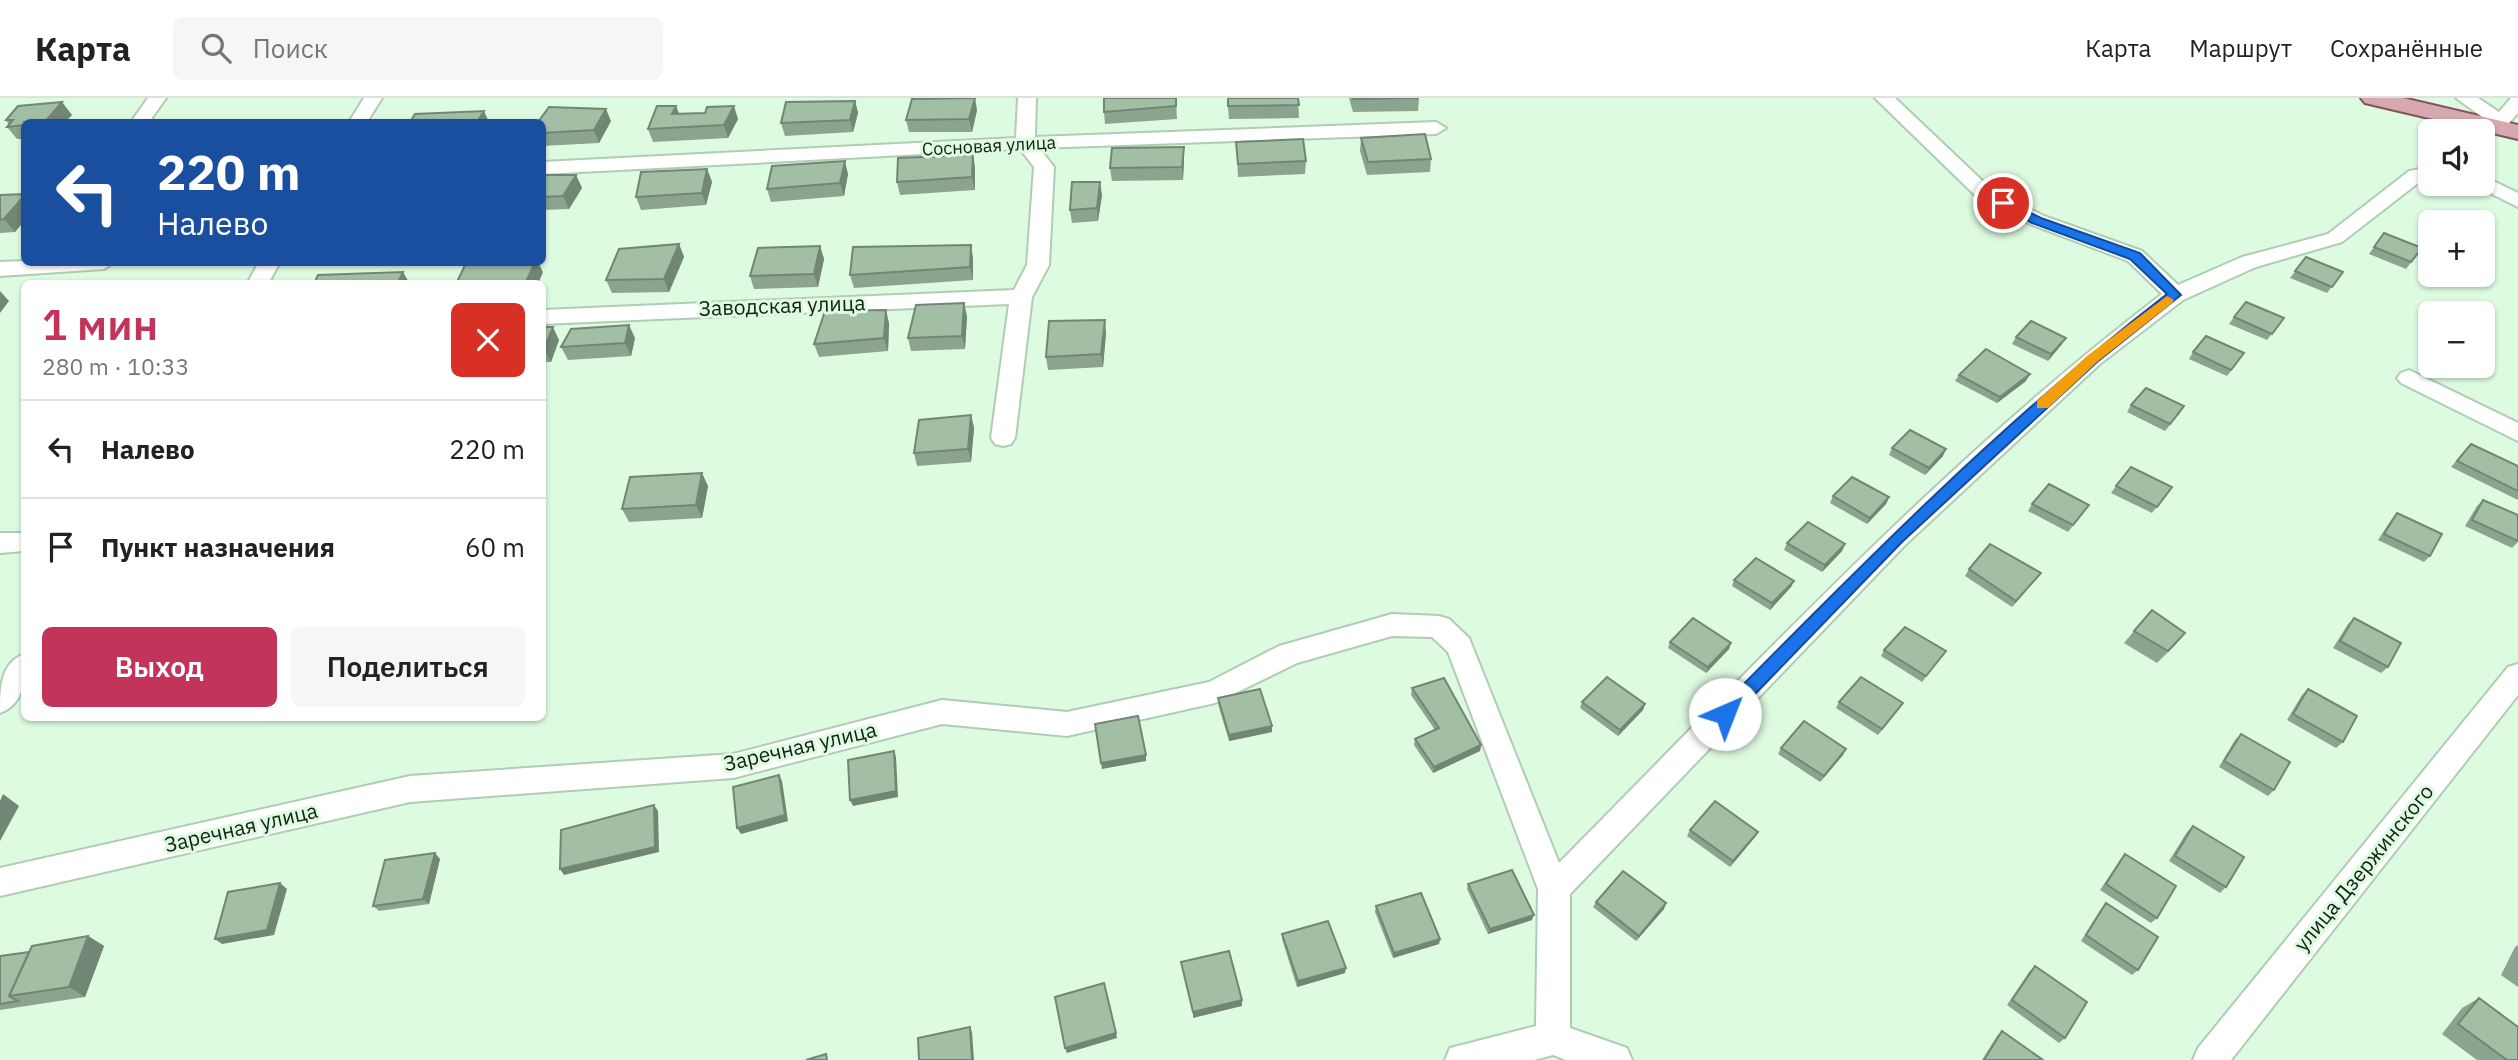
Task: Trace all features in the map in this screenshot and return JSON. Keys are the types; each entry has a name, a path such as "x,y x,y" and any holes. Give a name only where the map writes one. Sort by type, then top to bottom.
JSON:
{"main road":[{"path":"2373,98 2504,127"}],"street":[{"path":"142,119 157,98"},
{"path":"360,119 373,98"},
{"path":"1003,438 1021,298 1038,265 1044,167 1025,144 1027,98"},
{"path":"1884,98 1985,194 2037,220 2135,256 2175,295"},
{"path":"2504,127 2518,102"},
{"name":"Сосновая улица","path":"546,168 1025,144 1436,128"},
{"path":"1553,1039 1554,889 1896,538 2092,359 2175,295 2249,262 2335,238 2418,175"},
{"path":"2495,189 2518,201"},
{"path":"0,269 45,266"},
{"name":"Заводская улица","path":"546,317 781,305 1021,298"},
{"path":"2409,378 2518,433"},
{"path":"0,543 21,542"},
{"name":"Заречная улица","path":"0,883 410,789 733,766 942,712 1067,724 1215,692 1289,654 1392,625 1439,627 1459,646 1554,889"},
{"path":"0,701 21,670"},
{"name":"улица Дзержинского","path":"2210,1060 2518,675"},
{"path":"1462,1060 1553,1039 1615,1060"}],"building":[{"path":"975,98 969,119 906,120 912,99"},
{"path":"1104,98 1176,98 1176,106 1104,112"},
{"path":"1228,98 1298,98 1299,105 1228,106"},
{"path":"1353,98 1419,98 1353,99"},
{"path":"855,101 850,120 781,123 786,102"},
{"path":"62,102 48,119 21,119 21,125 7,127 13,120 6,120 18,106"},
{"path":"657,106 676,106 672,114 705,113 707,107 734,106 724,125 648,129"},
{"path":"549,107 606,109 594,130 546,133 546,119 540,119"},
{"path":"484,111 479,119 412,119 415,114"},
{"path":"1425,134 1431,159 1368,162 1361,138"},
{"path":"1303,139 1306,161 1238,164 1236,142"},
{"path":"1184,147 1182,167 1110,168 1112,148"},
{"path":"973,155 972,177 897,182 898,158"},
{"path":"845,161 840,183 767,189 772,166"},
{"path":"707,169 702,193 636,197 641,172"},
{"path":"546,175 576,175 563,196 546,197"},
{"path":"1072,182 1100,182 1097,208 1070,210"},
{"path":"21,194 21,199 0,220 0,195"},
{"path":"2384,233 2418,246 2418,253 2411,262 2374,247"},
{"path":"679,244 664,279 606,280 619,249"},
{"path":"971,245 970,267 850,275 853,247"},
{"path":"820,246 814,274 750,276 758,248"},
{"path":"2306,257 2343,272 2332,287 2295,271"},
{"path":"465,266 533,266 527,280 458,280"},
{"path":"403,272 399,280 316,280 318,275"},
{"path":"2246,302 2284,318 2272,334 2234,317"},
{"path":"964,303 962,336 908,338 916,305"},
{"path":"886,310 884,338 814,344 825,311"},
{"path":"1105,320 1101,354 1046,357 1049,321"},
{"path":"2031,321 2066,338 2051,354 2016,337"},
{"path":"629,325 625,343 561,347 571,329"},
{"path":"546,327 553,327 546,344"},
{"path":"2206,336 2244,353 2231,370 2193,352"},
{"path":"1986,349 2030,374 2000,397 1959,375"},
{"path":"2146,388 2184,406 2170,424 2131,405"},
{"path":"971,415 968,449 914,453 919,420"},
{"path":"1910,430 1946,449 1929,468 1892,448"},
{"path":"2471,444 2518,466 2518,491 2457,461"},
{"path":"2131,467 2172,487 2157,507 2116,486"},
{"path":"702,473 696,505 622,509 630,477"},
{"path":"1852,477 1889,497 1870,518 1833,496"},
{"path":"2049,484 2089,505 2073,525 2032,504"},
{"path":"2483,500 2518,515 2518,541 2472,520"},
{"path":"2397,513 2442,534 2430,556 2384,534"},
{"path":"1808,522 1845,544 1825,565 1787,543"},
{"path":"1990,544 2041,573 2016,601 1969,569"},
{"path":"1756,558 1794,581 1772,603 1734,580"},
{"path":"2152,610 2185,633 2168,651 2134,631"},
{"path":"1693,618 1731,643 1708,667 1670,642"},
{"path":"2354,618 2401,643 2388,667 2340,641"},
{"path":"1905,627 1946,651 1926,676 1884,650"},
{"path":"1607,677 1645,704 1620,730 1582,702"},
{"path":"1861,677 1903,703 1882,729 1839,702"},
{"path":"1444,678 1481,745 1434,767 1415,739 1439,728 1412,688"},
{"path":"1260,689 1272,726 1229,735 1218,698"},
{"path":"2308,689 2357,716 2343,742 2293,714"},
{"path":"1138,716 1146,755 1101,763 1095,724"},
{"path":"1804,721 1846,749 1824,776 1781,748"},
{"path":"2241,734 2290,762 2274,790 2224,761"},
{"path":"894,751 896,791 850,800 848,760"},
{"path":"779,775 785,815 737,828 733,787"},
{"path":"1715,801 1758,832 1733,861 1690,830"},
{"path":"654,805 655,847 560,869 561,830"},
{"path":"2193,826 2244,857 2226,887 2175,856"},
{"path":"435,853 423,899 373,906 385,860"},
{"path":"2125,854 2176,886 2157,918 2106,884"},
{"path":"1512,870 1534,915 1490,929 1468,884"},
{"path":"1623,871 1666,903 1639,936 1596,902"},
{"path":"280,883 267,930 215,939 228,892"},
{"path":"1421,893 1440,939 1394,953 1376,906"},
{"path":"2106,903 2158,937 2138,970 2086,935"},
{"path":"1328,921 1346,968 1298,981 1282,934"},
{"path":"88,936 69,987 9,996 32,946"},
{"path":"1229,951 1242,1000 1193,1012 1181,962"},
{"path":"29,952 9,996 18,1001 0,1004 0,956"},
{"path":"2035,966 2087,1002 2065,1038 2012,1000"},
{"path":"1104,983 1116,1033 1065,1048 1055,997"},
{"path":"2479,998 2518,1027 2518,1060 2507,1060 2458,1024"},
{"path":"970,1027 972,1060 919,1060 918,1038"},
{"path":"2002,1031 2043,1060 1984,1060"},
{"path":"826,1054 827,1060 806,1060"}],"slow traffic":[{"path":"2042,405 2092,359 2167,300"}],"route":[{"path":"1725,714 1896,538 2092,359 2175,295 2135,256 2037,220 2003,203"}]}
